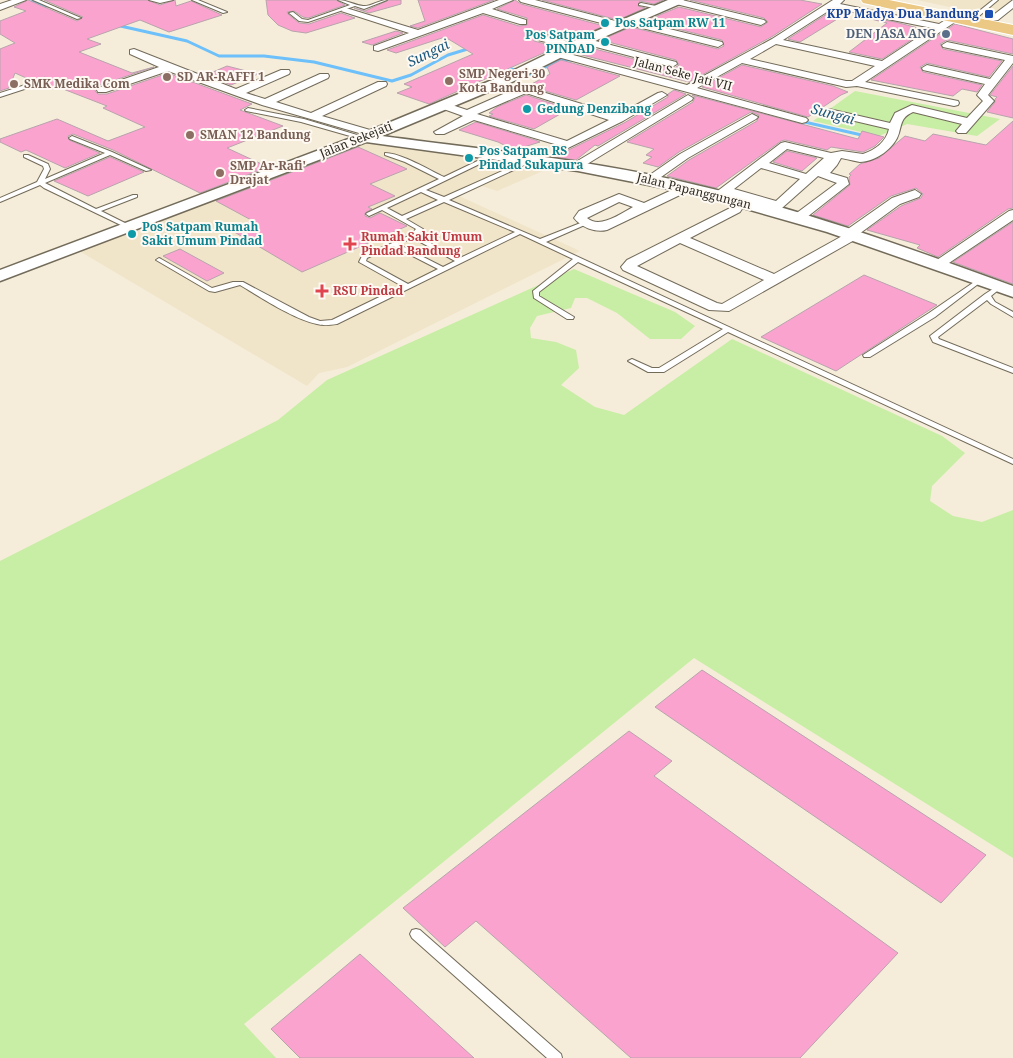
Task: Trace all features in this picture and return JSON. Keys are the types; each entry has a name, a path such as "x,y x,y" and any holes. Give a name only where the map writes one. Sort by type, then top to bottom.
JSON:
{"main road":[{"path":"868,0 967,17 994,18 1013,22"},
{"path":"905,0 1013,30"}],"street":[{"path":"0,7 21,0"},
{"path":"378,48 508,0"},
{"path":"524,0 718,44"},
{"path":"542,5 553,0"},
{"path":"677,1 762,22"},
{"name":"Jalan Sekejati","path":"0,276 369,136 498,83 579,44 677,1"},
{"path":"575,166 836,2 940,27"},
{"path":"994,18 1013,3"},
{"path":"481,9 523,22"},
{"path":"346,11 418,33"},
{"path":"856,83 940,27 967,17"},
{"path":"537,36 672,64"},
{"path":"775,41 885,65"},
{"path":"947,45 1012,59"},
{"path":"134,52 167,68 236,93 369,136"},
{"name":"Jalan Seke Jati VII","path":"558,54 688,94 802,120"},
{"path":"798,218 843,184 843,181 822,174 833,163 837,154 861,158 867,157 887,144 894,136 894,123 900,114 912,108 966,126 989,101 982,95 990,82 1012,59"},
{"path":"741,60 846,84 856,83 954,103"},
{"path":"102,90 167,68"},
{"path":"927,68 990,82"},
{"path":"236,93 285,72"},
{"path":"266,103 324,76"},
{"path":"498,83 619,119"},
{"path":"311,117 382,84"},
{"path":"440,132 470,115 521,91"},
{"path":"442,105 568,145 662,95"},
{"path":"829,112 894,127"},
{"path":"650,179 684,156 752,118"},
{"name":"Jalan Papanggungan","path":"369,136 575,166 721,193 938,264 980,280 1000,291"},
{"path":"785,144 832,157 778,205 721,193 785,144"},
{"path":"759,164 809,178"},
{"path":"644,207 618,198 582,215 580,218 585,223 602,227 676,192"},
{"path":"736,209 632,263 628,267 721,308 730,306 852,235 896,201 915,194"},
{"path":"938,264 1013,214"},
{"path":"679,238 775,280"}],"lane":[{"path":"35,0 79,18"},
{"path":"151,0 160,2 171,0"},
{"path":"194,0 226,12"},
{"path":"340,0 364,8 385,0"},
{"path":"967,17 996,0"},
{"path":"641,4 659,8"},
{"path":"291,13 306,21 354,5"},
{"path":"0,94 44,80"},
{"path":"248,110 302,120 369,136"},
{"path":"72,138 148,170"},
{"path":"0,200 110,153"},
{"path":"387,154 407,161 443,179"},
{"path":"369,214 494,155"},
{"path":"26,156 46,166 47,169 40,182"},
{"path":"403,218 531,160"},
{"path":"40,182 46,187 129,227"},
{"path":"421,190 520,232 1013,462"},
{"path":"96,211 135,196"},
{"path":"382,208 420,229 413,236 364,257 362,262 407,286"},
{"path":"540,242 585,223"},
{"path":"158,260 210,290 215,291 235,283 241,283 317,324 334,322 520,232"},
{"path":"413,236 460,261"},
{"path":"393,244 442,269"},
{"path":"570,317 536,297 536,291 577,259"},
{"path":"867,355 932,315 980,280"},
{"path":"1000,291 993,302 1013,315"},
{"path":"1000,291 934,336 934,338 1013,371"},
{"path":"632,361 651,370 661,370 728,329"},
{"path":"416,934 556,1058"}],"shaded area":[{"path":"917,0 1013,0 1013,9 1001,18"},
{"name":"RSU Pindad","path":"356,141 554,166 497,191 482,186 459,196 580,251 347,367 319,373 307,386 76,249"}],"green space":[{"path":"855,91 1000,119 977,136 907,124 879,136 813,121"},
{"path":"574,269 675,312 695,326 681,339 650,339 617,313 587,298 575,298 571,308 537,316 530,328 531,338 556,342 576,350 579,368 561,385 595,407 624,415 732,339 942,436 965,453 932,486 930,501 953,516 982,522 1013,510 1013,858 694,658 244,1024 276,1058 0,1058 0,561 278,420 327,380"}],"building":[{"path":"28,0 77,21 83,17 44,0 147,0 160,5 175,0 176,6 191,1 222,15 169,32 140,20 87,39 101,44 79,52 132,73 154,67 97,86 95,91 98,94 107,94 168,73 252,104 240,110 283,126 227,148 268,167 200,193 113,150 73,134 68,136 69,140 100,153 65,168 26,150 21,152 0,142 0,139 57,119 108,141 145,127 103,108 107,106 58,87 53,89 44,85 49,81 45,77 33,81 15,73 9,88 0,91 0,49 15,43 0,34 0,21 26,11 14,7"},
{"path":"266,0 336,0 345,5 308,18 294,11 287,12 299,23 309,24 341,13 355,18 306,33 292,31 278,25 268,15"},
{"path":"389,0 401,0 401,4 369,13 354,8 365,11"},
{"path":"418,0 494,0 418,28 410,26 425,21"},
{"path":"515,0 521,4 604,26 571,40 537,32 533,33 534,41 557,47 429,104 397,93 412,87 404,84 473,54 445,37 396,53 387,50 483,15 519,26 527,25 527,18 497,9"},
{"path":"542,0 663,0 654,4 640,1 638,6 645,8 618,20"},
{"path":"690,0 800,0 822,4 773,36 689,82 574,53 587,47 673,69 679,65 676,60 601,40 631,27 718,49 724,46 722,40 645,21 679,7 761,27 768,22 764,18"},
{"path":"833,10 847,13 800,42 788,39"},
{"path":"867,17 926,30 882,59 849,52 887,23"},
{"path":"955,24 1013,39 1013,54 947,40 940,44 943,49 1002,61 989,77 927,63 920,67 923,72 982,85 977,92 962,89 953,96 871,80"},
{"path":"396,31 403,33 372,45 362,42"},
{"path":"561,60 620,76 576,100 528,86 550,74 547,67"},
{"path":"742,65 833,86 848,92 808,117 702,87"},
{"path":"227,66 258,74 231,85 206,75"},
{"path":"1013,66 1013,118 987,112 997,97 990,95"},
{"path":"674,90 686,94 598,146 595,145 576,160 554,157 624,123 668,97 668,94"},
{"path":"526,95 569,109 534,129 489,116 493,114 489,113 497,107"},
{"path":"692,95 858,139 862,131 884,137 875,146 863,152 831,147 827,150 785,140 781,141 716,188 667,176 689,160 757,121 759,115 751,112 679,152 658,167 643,163 652,157 646,155 654,149 627,142 693,102 695,97"},
{"path":"1013,121 1013,208 1008,209 938,257 917,248 920,245 867,230 901,206 921,198 923,194 916,188 891,196 848,226 813,215 850,185 849,177 851,175 849,174 860,164 879,158 905,136 925,141 933,134 986,145"},
{"path":"476,122 540,142 514,150 498,142 459,130"},
{"path":"358,147 407,169 370,184 395,196 368,207 372,209 365,213 365,216 370,218 380,213 407,226 302,272 231,230 253,221 216,201"},
{"path":"787,151 817,158 802,171 773,162"},
{"path":"110,157 144,172 88,196 54,181"},
{"path":"1013,222 1013,284 953,262"},
{"path":"180,249 224,273 207,281 163,256"},
{"path":"864,275 937,305 836,371 761,337"},
{"path":"702,670 986,855 941,903 655,707"},
{"path":"629,731 672,761 654,776 898,953 800,1058 631,1058 476,921 445,947 403,908"},
{"path":"360,954 474,1058 300,1058 271,1029"}],"waterway":[{"name":"Sungai","path":"32,0 47,6"},
{"name":"Sungai","path":"116,25 187,41 219,56 264,56 314,62 392,81 411,75 448,55 471,48"},
{"name":"Sungai","path":"502,66 530,75 560,60 573,60"},
{"name":"Sungai","path":"800,121 866,136"}],"place":[{"name":"KPP Madya Dua Bandung","path":"989,14"},
{"name":"Pos Satpam RW 11","path":"605,23"},
{"name":"DEN JASA ANG","path":"946,34"},
{"name":"Pos Satpam PINDAD","path":"605,42"},
{"name":"SD AR-RAFFI 1","path":"167,77"},
{"name":"SMP Negeri 30 Kota Bandung","path":"449,81"},
{"name":"SMK Medika Com","path":"14,84"},
{"name":"Gedung Denzibang","path":"527,109"},
{"name":"SMAN 12 Bandung","path":"190,135"},
{"name":"Pos Satpam RS Pindad Sukapura","path":"469,158"},
{"name":"SMP Ar-Rafi' Drajat","path":"220,173"},
{"name":"Pos Satpam Rumah Sakit Umum Pindad","path":"132,234"},
{"name":"Rumah Sakit Umum Pindad Bandung","path":"350,244"},
{"name":"RSU Pindad","path":"322,291"}]}
